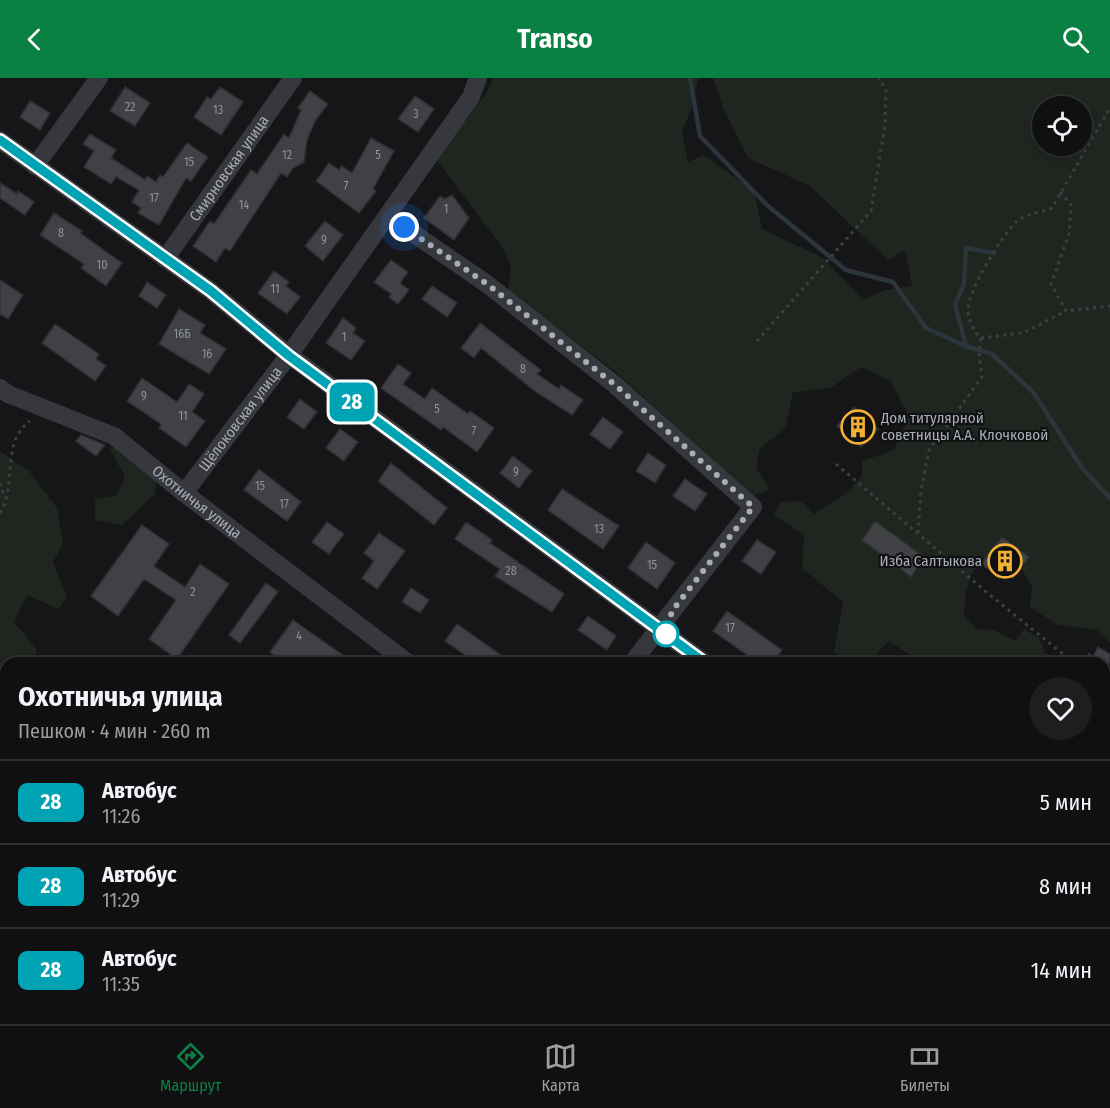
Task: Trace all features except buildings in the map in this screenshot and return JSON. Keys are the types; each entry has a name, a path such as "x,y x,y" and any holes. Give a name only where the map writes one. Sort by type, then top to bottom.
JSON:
{"street":[{"path":"35,166 99,78"},
{"name":"Смирновская улица","path":"165,259 293,78"},
{"name":"Щёлоковская улица","path":"184,493 289,356 471,97 478,78"},
{"path":"0,140 211,291 289,356 697,657"},
{"path":"388,216 487,284 604,376 753,507 637,657"},
{"name":"Охотничья улица","path":"0,388 8,394 114,436 184,493 400,657"}],"path":[{"path":"757,341 871,211 885,125 886,91 879,78"},
{"path":"981,338 974,331 968,308 977,282 997,247 1018,220 1052,208 1110,108"},
{"path":"1060,192 1071,206 1069,234 1051,285 1066,311"},
{"path":"981,338 1023,333 1066,311 1110,306"},
{"path":"918,533 921,490 929,450 982,377 979,353 981,338"},
{"path":"0,513 6,503 8,448 21,427 49,410"},
{"path":"836,464 1067,657"},
{"path":"0,483 6,503"},
{"path":"0,503 6,503"},
{"path":"1088,657 1091,651"}],"shaded area":[{"path":"493,78 698,78 693,104 682,132 688,162 704,155 754,191 762,229 823,258 863,300 885,290 912,286 905,250 888,260 810,186 748,158 724,110 713,78 1110,78 1110,643 1097,630 1058,625 1030,607 1032,586 1021,568 999,562 973,570 966,591 964,616 977,629 994,630 1015,641 1024,629 1039,638 1045,653 1053,657 913,657 889,641 874,657 842,657 834,652 843,602 802,568 804,535 774,515 780,502 801,501 814,514 845,494 862,476 862,461 894,450 908,415 891,381 861,367 830,388 793,392 785,429 760,448 756,468 770,489 753,496 616,372 508,291 511,267 502,247 435,158 486,94"},
{"path":"132,439 158,463 155,494 122,525 95,520 95,499 117,495 125,477 110,449"},
{"path":"0,451 29,471 57,508 63,544 53,562 67,598 58,609 27,595 14,622 37,650 35,657 0,657"}],"waterway":[{"path":"690,78 700,136 768,206 846,270 893,282 926,328 966,346 992,354 1033,392 1082,468 1110,498"},
{"path":"966,346 955,305 964,284 966,248 994,253"}],"bus line":[{"name":"28","path":"0,140 211,291 289,356 697,657"}],"place":[{"name":"Дом титулярной советницы А.А. Клочковой","path":"858,427"},
{"name":"Изба Салтыкова","path":"1005,561"}],"route":[{"path":"404,227 487,284 614,384 753,507 672,611 666,634"}]}
